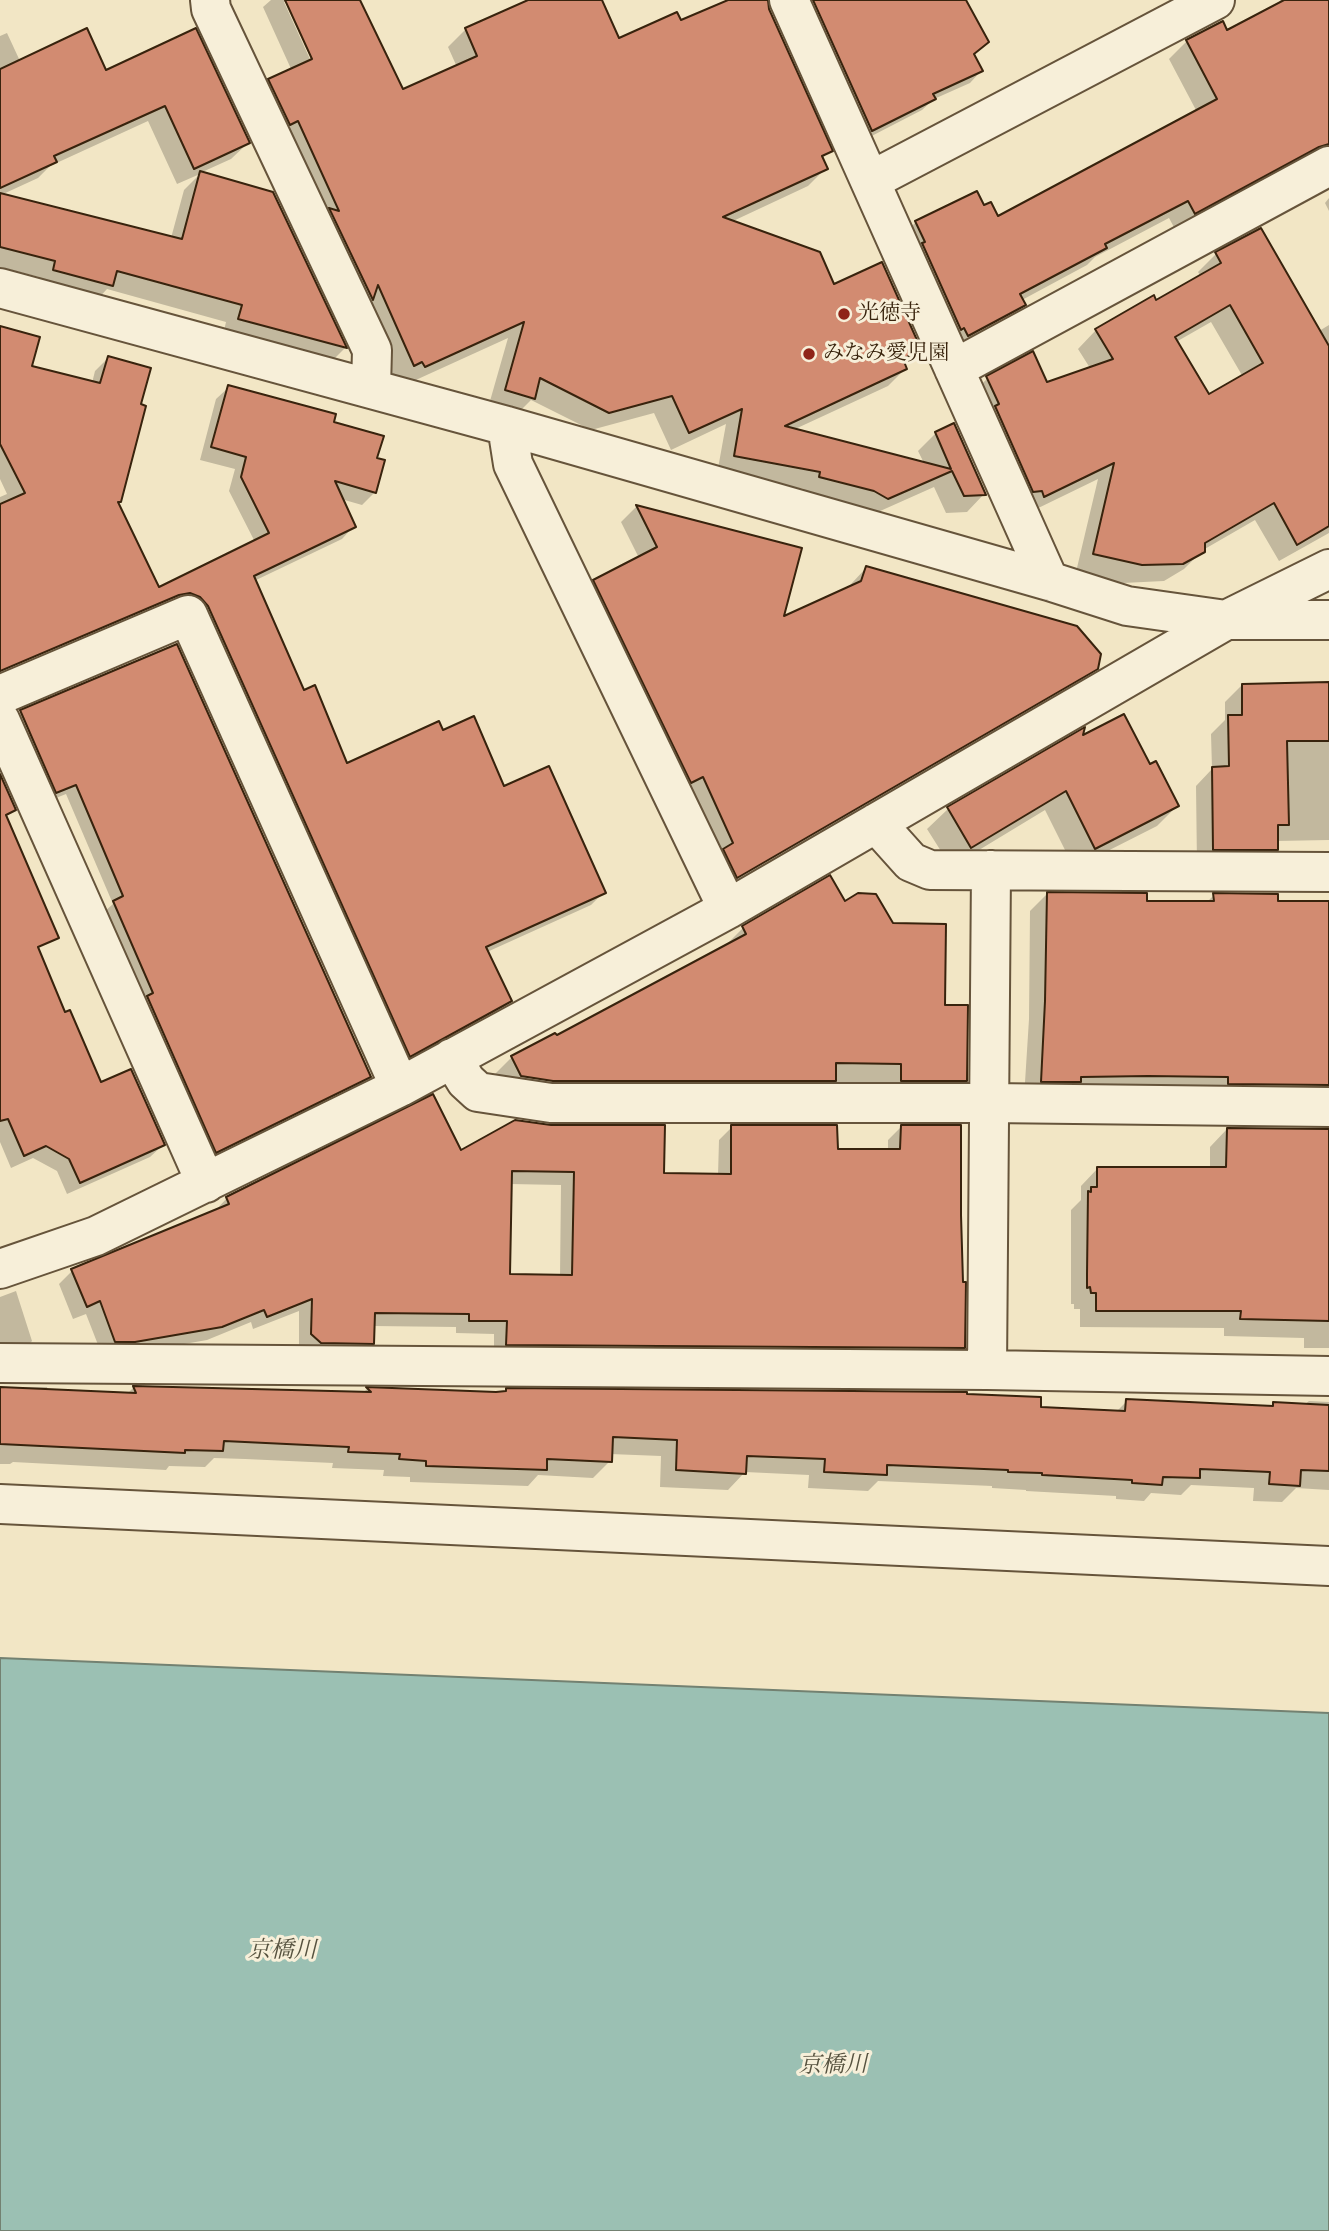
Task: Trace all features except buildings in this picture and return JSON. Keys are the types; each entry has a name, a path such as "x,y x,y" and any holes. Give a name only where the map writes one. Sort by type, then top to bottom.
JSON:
{"street":[{"path":"210,0 211,9 372,351 371,388"},
{"path":"789,0 1049,581"},
{"path":"870,181 1215,0"},
{"path":"954,369 1329,166"},
{"path":"0,288 507,426 1049,581 1127,606 1226,620 1329,620"},
{"path":"507,426 513,464 728,909"},
{"path":"0,1269 96,1236 400,1087 728,909 1226,620 1329,569"},
{"path":"0,695 188,615 400,1087"},
{"path":"0,720 206,1183"},
{"path":"876,823 911,862 930,870 1329,872"},
{"path":"987,1370 992,870"},
{"path":"452,1058 466,1082 478,1092 551,1104 990,1103 1329,1107"},
{"path":"0,1363 987,1370 1329,1376"},
{"path":"0,1504 1329,1566"}],"water":[{"name":"京橋川","path":"0,1658 1329,1713 1329,2231 0,2231"}],"place":[{"name":"光徳寺","path":"844,314"},
{"name":"みなみ愛児園","path":"809,354"}]}
